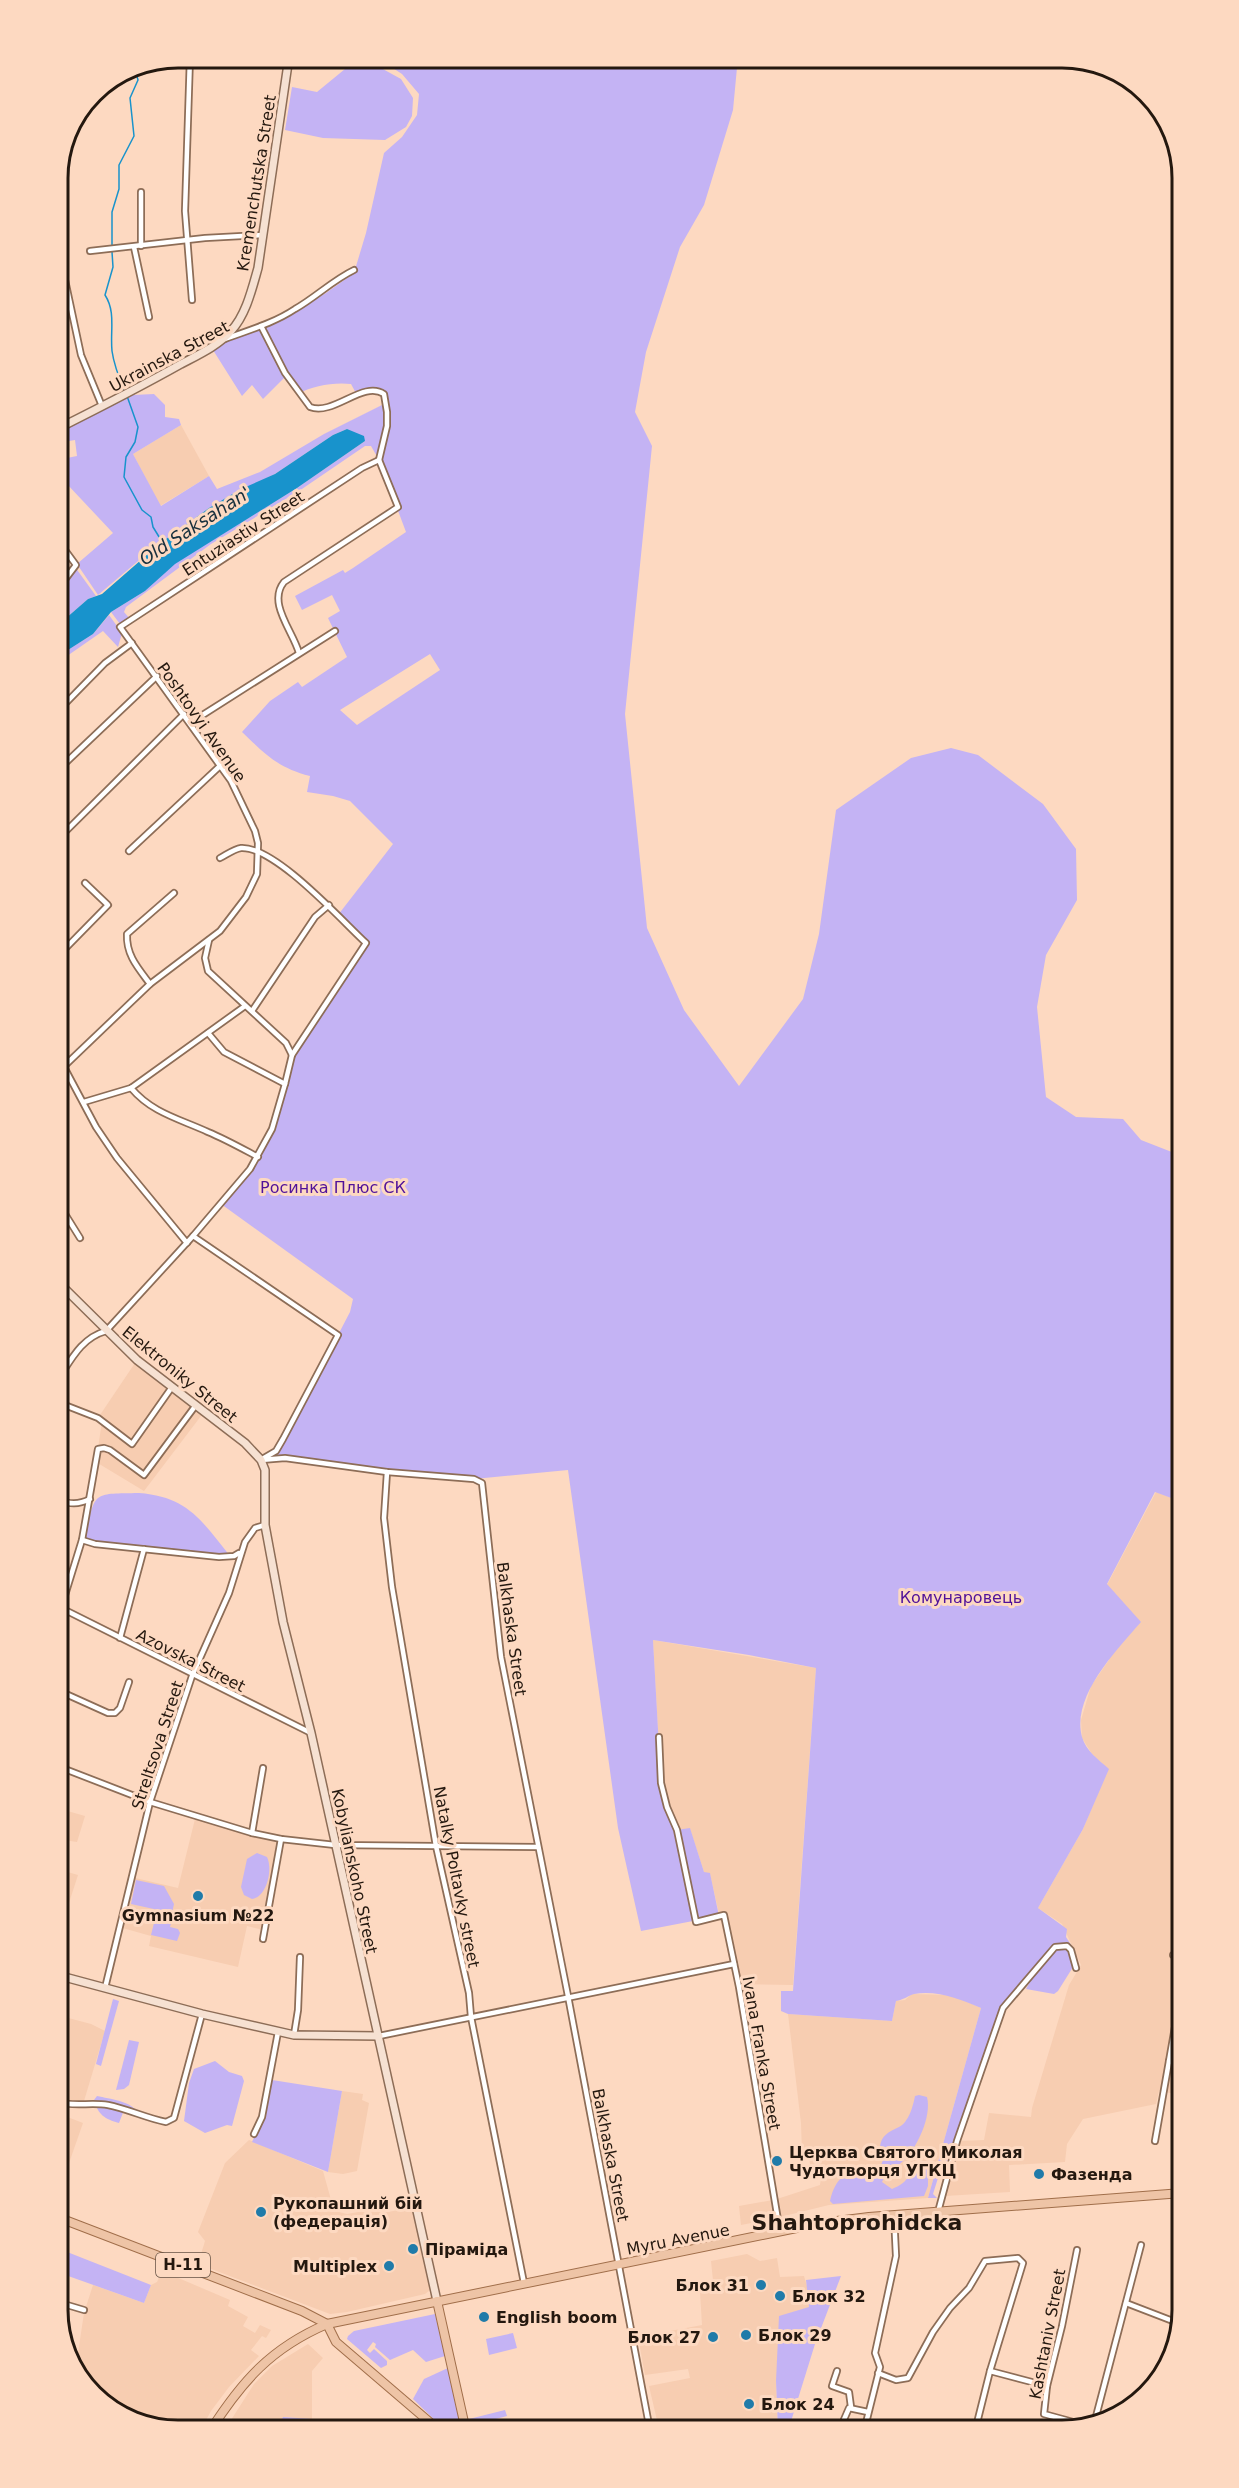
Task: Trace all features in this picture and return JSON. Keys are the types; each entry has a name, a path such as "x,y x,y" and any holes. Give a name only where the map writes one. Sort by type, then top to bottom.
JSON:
{"main road":[{"name":"Kremenchutska Street","path":"222,340 238,321 249,299 258,268 287,68"},
{"name":"Ukrainska Street","path":"68,423 134,390 222,340"},
{"name":"Elektroniky Street","path":"70,1295 137,1360 245,1443 261,1460"},
{"name":"Kobylianskoho Street","path":"261,1460 266,1476 265,1525 283,1622 311,1733 464,2420"},
{"path":"68,1978 202,2014 294,2035 379,2036"},
{"name":"Myru Avenue","path":"217,2420 240,2386 263,2362 327,2324 848,2219 1172,2194"},
{"name":"Н-11","path":"68,2221 302,2311 327,2324 336,2342 427,2420"}],"street":[{"path":"190,68 185,211 192,300"},
{"path":"141,192 141,246"},
{"path":"90,251 263,235"},
{"path":"134,247 149,317"},
{"name":"Ukrainska Street","path":"222,340 293,311 341,276 354,270"},
{"path":"68,297 81,355 102,406"},
{"path":"261,326 285,373 310,407 325,409 369,391 379,391 384,394 387,412 387,426 379,459 398,507 284,582 279,588 277,597 279,606 299,653"},
{"name":"Entuziastiv Street","path":"120,627 379,459"},
{"path":"68,554 76,565 68,576"},
{"name":"Poshtovyi Avenue","path":"68,1063 150,984 220,931 253,886 256,874 257,837 251,819 221,765 120,627"},
{"path":"190,723 335,631"},
{"path":"68,701 105,663 132,643"},
{"path":"68,760 156,676"},
{"path":"68,829 184,714"},
{"path":"129,851 221,765"},
{"path":"68,1365 84,1342 95,1334 106,1331 187,1243 258,1157 272,1129 292,1055 366,943 329,905 278,863 249,849 238,848 220,858"},
{"path":"68,946 108,905 84,883"},
{"path":"150,984 131,957 126,943 127,934 174,893"},
{"path":"252,1011 315,917 329,905"},
{"path":"209,940 205,958 208,970 245,1006 277,1032 292,1055"},
{"path":"84,1102 131,1088 245,1006"},
{"path":"208,1033 224,1052 285,1084"},
{"path":"68,1074 96,1127 117,1158 187,1243"},
{"path":"131,1088 162,1114 216,1136 258,1157"},
{"path":"68,1219 80,1238"},
{"path":"193,1236 338,1335 276,1451 261,1460"},
{"path":"68,1406 98,1418 132,1444 172,1387"},
{"name":"Azovska Street","path":"68,1581 82,1540 98,1449 110,1450 144,1475 196,1405"},
{"name":"Balkhaska Street","path":"261,1460 285,1458 387,1472 474,1479 482,1483 501,1657 648,2420"},
{"name":"Natalky Poltavky street","path":"387,1472 384,1518 390,1576 436,1846 469,1993 471,2017 524,2283"},
{"path":"68,1503 80,1504 90,1499"},
{"name":"Streltsova Street","path":"105,1988 150,1802 192,1676 229,1593 241,1552 250,1533 258,1526 265,1525"},
{"path":"82,1540 95,1544 219,1557 234,1556 241,1552"},
{"path":"120,1638 144,1549"},
{"name":"Azovska Street","path":"68,1612 192,1676 311,1733"},
{"path":"68,1695 108,1713 115,1713 120,1708 129,1682"},
{"name":"Ivana Franka Street","path":"659,1737 661,1783 676,1830 696,1922 724,1915 780,2232"},
{"path":"252,1833 263,1768"},
{"path":"68,1770 150,1802 252,1833 281,1839 335,1845 538,1847"},
{"path":"263,1939 281,1839"},
{"path":"938,2212 957,2141 1003,2008 1055,1947 1062,1945 1071,1950 1076,1968"},
{"path":"294,2035 300,1957"},
{"path":"379,2036 734,1964"},
{"path":"68,2104 78,2106 87,2103 111,2106 166,2122 174,2118 202,2014"},
{"path":"254,2134 262,2117 278,2032"},
{"path":"1155,2141 1172,2044"},
{"path":"866,2420 879,2367 875,2353 896,2256 894,2215"},
{"path":"1096,2415 1141,2245"},
{"name":"Kashtaniv Street","path":"1066,2420 1044,2414 1047,2386 1077,2250"},
{"path":"878,2373 896,2380 908,2378 933,2332 950,2308 969,2288 985,2261 1018,2258 1023,2263 978,2420"},
{"path":"1126,2303 1171,2320"},
{"path":"68,2305 84,2310"},
{"path":"837,2371 832,2386 849,2392 851,2407"},
{"path":"990,2371 1047,2386"},
{"path":"851,2407 868,2412"},
{"path":"843,2420 847,2409 851,2407"}],"shaded area":[{"path":"181,425 209,476 160,506 133,454"},
{"path":"137,1360 204,1412 144,1491 96,1462 102,1421 98,1418"},
{"path":"1156,1492 1172,1498 1172,2093 1159,2091 1156,2104 1083,2119 1067,2144 1065,2162 1009,2165 1010,2192 945,2196 959,2141 984,2140 989,2113 1031,2117 1069,1985 1081,1965 1062,1924 1038,1908 1083,1829 1108,1769 1092,1754 1082,1738 1081,1720 1091,1686 1109,1660 1107,1585"},
{"path":"653,1640 816,1668 793,1985 735,1984 710,1874 704,1872 690,1829 677,1830 661,1783"},
{"path":"68,1811 85,1816 77,1842 68,1841"},
{"name":"Gymnasium №22","path":"195,1819 279,1842 263,1930 247,1926 238,1967 149,1946 151,1936 119,1927 131,1877 178,1888"},
{"path":"68,1872 78,1875 68,1906"},
{"path":"912,1994 952,1995 981,2008 928,2198 829,2205 780,2217 777,2199 820,2185 823,2166 811,2169 808,2153 802,2153 801,2123 788,2014 892,2021 896,2001 905,2000"},
{"path":"68,2018 91,2024 105,2031 84,2101 78,2104 68,2101"},
{"path":"342,2091 363,2094 362,2100 369,2103 357,2171 343,2174 328,2172"},
{"path":"68,2117 83,2123 68,2166"},
{"path":"249,2140 323,2171 333,2207 339,2212 347,2214 375,2209 388,2212 414,2207 430,2290 425,2294 330,2314 198,2264 205,2241 198,2232 225,2163"},
{"path":"773,2200 776,2218 741,2225 739,2206"},
{"path":"747,2254 760,2261 777,2258 780,2277 804,2276 809,2307 776,2381 778,2420 657,2420 649,2386 690,2378 688,2369 645,2375 638,2337 702,2325 700,2292 714,2290 711,2261"},
{"path":"162,2271 230,2300 228,2306 248,2317 243,2326 255,2333 260,2325 271,2330 266,2338 262,2336 251,2350 259,2356 229,2387 206,2420 156,2418 129,2409 105,2393 95,2383 76,2352 78,2353 84,2313 93,2285 144,2303 151,2285 157,2282"},
{"path":"308,2344 323,2358 312,2371 312,2419 283,2417 282,2420 231,2420 254,2384 272,2366"}],"green space":[{"path":"381,68 401,79 413,98 412,116 406,127 385,140 323,138 285,130 292,87 317,92 345,69"},
{"path":"393,68 737,68 733,110 704,205 680,247 646,352 635,412 652,446 625,714 647,928 684,1010 739,1086 803,999 819,934 836,810 911,758 951,748 978,755 1043,804 1076,849 1077,900 1046,955 1037,1007 1046,1097 1076,1117 1123,1119 1141,1140 1172,1152 1172,1498 1155,1492 1107,1584 1141,1622 1098,1675 1083,1706 1080,1721 1086,1747 1109,1769 1083,1829 1038,1908 1067,1929 1066,1937 1073,1948 1067,1944 1054,1945 1000,2007 947,2162 943,2162 933,2194 937,2198 928,2198 981,2008 948,1996 923,1993 896,2001 892,2021 788,2014 781,2011 781,1991 793,1991 816,1668 653,1640 661,1783 676,1830 690,1828 704,1872 710,1873 719,1916 641,1931 618,1828 568,1470 474,1479 387,1472 285,1458 261,1460 276,1451 350,1312 353,1299 221,1204 249,1169 272,1129 292,1055 366,943 338,915 393,844 350,801 307,792 310,776 280,764 242,732 270,701 298,682 302,687 347,657 328,618 340,611 332,595 302,610 295,596 343,570 345,573 406,532 379,460 371,446 365,446 299,491 211,544 126,607 124,612 130,619 120,624 111,612 145,591 174,564 297,488 365,441 347,429 333,435 275,474 209,508 166,539 162,538 157,545 98,595 77,564 113,533 68,485 68,458 77,456 75,440 68,441 68,428 133,395 154,394 165,405 165,417 179,419 181,425 133,454 161,506 209,476 217,489 260,472 324,434 386,403 384,394 379,391 357,395 351,384 323,385 297,394 284,378 263,399 252,385 242,396 213,350 223,342 279,321 354,273 366,233 384,153 402,137 417,115 419,94 402,74","holes":["430,654 440,670 357,725 340,710"]},
{"path":"75,567 96,596 88,599 68,616 68,576"},
{"path":"109,615 122,633 118,647 103,631 68,655 68,650 93,634"},
{"path":"139,1493 156,1495 182,1505 201,1521 230,1556 95,1542 84,1537 91,1511 98,1498 103,1495"},
{"path":"257,1853 267,1857 269,1875 262,1893 252,1899 244,1895 241,1887 247,1859"},
{"path":"136,1880 164,1886 174,1904 172,1913 131,1904"},
{"path":"156,1915 172,1919 170,1927 178,1929 180,1933 177,1941 151,1935"},
{"path":"1062,1947 1069,1951 1073,1967 1058,1991 1054,1994 1026,1989 1045,1959"},
{"path":"113,1999 119,2001 101,2066 96,2064"},
{"path":"129,2040 139,2042 129,2085 124,2089 116,2090"},
{"path":"215,2061 229,2072 242,2076 244,2081 232,2126 227,2125 205,2133 184,2121 189,2083 194,2069"},
{"path":"272,2080 342,2091 328,2172 252,2142 263,2117"},
{"path":"97,2096 130,2105 137,2112 124,2110 119,2123 110,2120 98,2109 94,2100"},
{"path":"915,2096 927,2097 928,2105 922,2132 908,2156 888,2173 882,2182 892,2189 897,2187 907,2179 912,2162 922,2163 928,2167 928,2186 924,2196 833,2204 830,2201 834,2188 840,2180 852,2174 872,2173 879,2168 885,2156 895,2155 895,2151 880,2147 882,2140 886,2134 902,2125 908,2118"},
{"path":"68,2252 151,2285 144,2303 68,2276"},
{"path":"841,2276 815,2344 791,2420 778,2420 776,2381 779,2316 809,2307 806,2280"},
{"path":"435,2314 445,2356 426,2362 413,2350 390,2360 375,2347 376,2344 373,2342 367,2350 370,2353 374,2349 387,2361 387,2365 381,2368 347,2339 354,2331"},
{"path":"513,2333 517,2348 489,2355 486,2339"},
{"path":"448,2368 461,2420 435,2420 413,2399 424,2379"},
{"path":"505,2410 507,2416 492,2420 469,2419"},
{"path":"283,2417 312,2419 312,2420 282,2420"}],"water":[{"name":"Old Saksahan'","path":"347,429 364,436 365,441 297,488 175,564 145,591 111,612 93,634 68,650 68,616 88,599 102,594 157,546 162,538 166,539 209,508 241,489 275,474 333,435"}],"waterway":[{"path":"112,246 112,212 119,189 119,165 134,136 130,98 138,80 137,75"},
{"path":"112,252 113,267 105,295 112,315 113,356 125,392"},
{"name":"Old Saksahan'","path":"127,396 138,427 135,442 126,457 124,477 142,510 151,517 153,527 161,540"}],"place":[{"name":"Gymnasium №22","path":"198,1896"},
{"name":"Церква Святого Миколая Чудотворця УГКЦ","path":"777,2161"},
{"name":"Фазенда","path":"1039,2174"},
{"name":"Рукопашний бій (федерація)","path":"261,2212"},
{"name":"Піраміда","path":"413,2249"},
{"name":"Multiplex","path":"389,2266"},
{"name":"Блок 31","path":"761,2285"},
{"name":"Блок 32","path":"780,2296"},
{"name":"English boom","path":"484,2317"},
{"name":"Блок 29","path":"746,2335"},
{"name":"Блок 27","path":"713,2337"},
{"name":"Блок 24","path":"749,2404"}],"district":[{"name":"Shahtoprohidcka","path":"857,2222"}],"park label":[{"name":"Росинка Плюс СК","path":"333,1187"},
{"name":"Комунаровець","path":"961,1597"}]}
